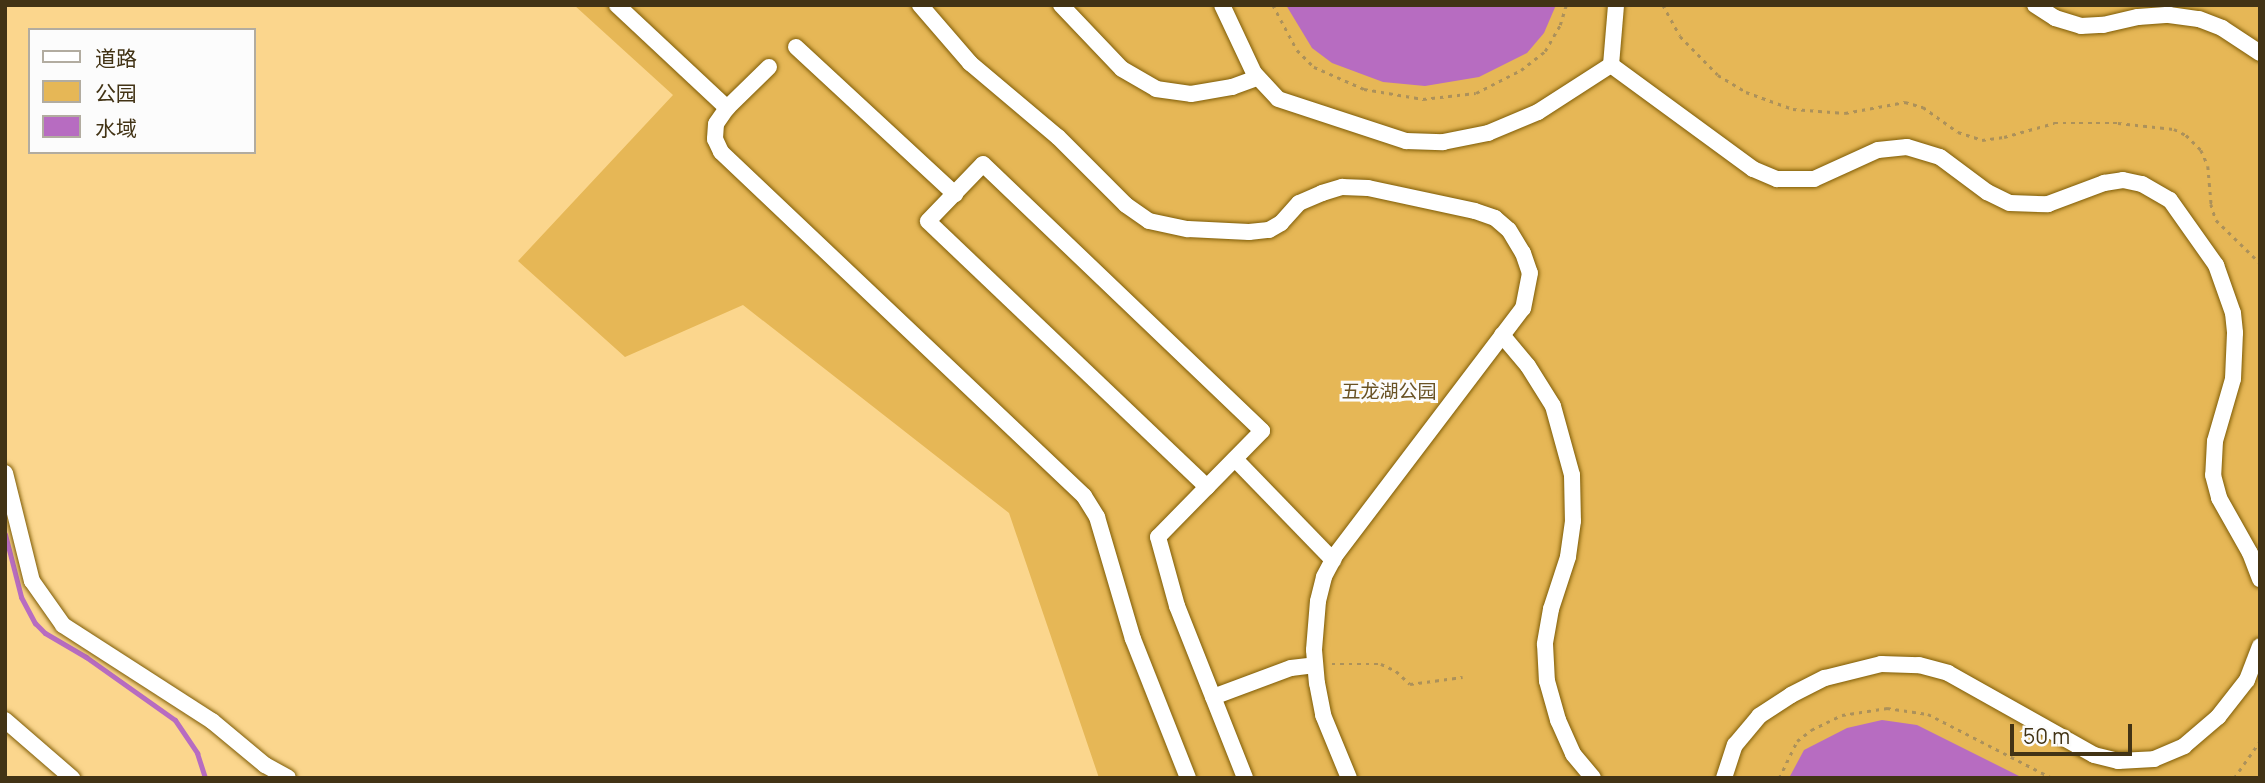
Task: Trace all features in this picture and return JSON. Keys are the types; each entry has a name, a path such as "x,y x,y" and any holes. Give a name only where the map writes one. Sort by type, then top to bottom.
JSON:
{"street":[{"path":"617,5 727,108"},
{"path":"920,5 970,63 1058,136 1126,205 1149,221 1188,229 1269,230 1281,223 1299,203 1342,187 1368,188 1475,211 1495,218 1516,242 1530,273 1523,308 1333,560 1318,601 1315,665 1323,715 1349,778"},
{"path":"1061,5 1122,69 1156,89 1191,94 1232,87 1257,78"},
{"path":"1222,5 1257,78 1270,92 1288,104 1387,137 1443,142 1474,137 1526,118 1611,65"},
{"path":"1611,65 1616,5"},
{"path":"2035,5 2055,18 2081,26 2169,15 2199,19 2222,28 2260,53"},
{"path":"796,47 955,194"},
{"path":"1611,65 1753,169 1777,179 1814,179 1878,150 1907,146 1940,157 1987,192 2010,203 2048,204 2104,183 2123,180 2142,184 2170,200 2216,265 2233,313 2233,379 2215,441 2213,475 2219,498 2250,553 2260,579"},
{"path":"769,67 727,108 716,124 715,139 721,152 1084,496 1097,517 1133,639 1188,778"},
{"path":"1208,487 928,221 983,164 1262,431 1208,487 1158,537 1177,606 1244,778"},
{"path":"1502,335 1528,366 1553,406 1568,454 1572,475 1573,521 1568,557 1550,609 1545,644 1547,681 1558,720 1573,754 1593,778"},
{"path":"1235,458 1333,560"},
{"path":"5,473 32,581 45,604 63,625 212,721 265,765 288,778"},
{"path":"1724,778 1735,745 1759,716 1791,695 1825,678 1881,664 1919,665 1948,673 2083,750 2106,759 2130,762 2154,760 2184,746 2218,718 2247,680 2260,646"},
{"path":"1213,697 1291,668 1315,665"},
{"path":"5,720 72,778"}],"path":[{"path":"1273,5 1297,50 1325,74 1364,89 1423,99 1476,93 1528,65 1545,51 1566,5"},
{"path":"1662,5 1680,36 1718,75 1760,98 1793,109 1829,114 1895,103 1915,104 1958,132 1982,140 2004,137 2054,123 2118,123 2174,129 2186,135 2201,150 2208,166 2211,204 2216,220 2260,263"},
{"path":"1315,665 1381,664 1410,684 1464,677"},
{"path":"1779,778 1797,741 1811,730 1842,715 1887,708 1928,714 2052,778"},
{"path":"2234,778 2260,741"}],"green space":[{"name":"五龙湖公园","path":"574,5 2260,5 2260,778 1099,778 1009,513 743,305 625,357 518,261 673,95"}],"water":[{"path":"1286,5 1556,5 1544,33 1527,53 1479,77 1425,86 1383,82 1332,63 1312,48"},
{"path":"1882,720 1917,725 2023,778 1789,778 1804,750 1847,728"}],"waterway":[{"path":"5,534 21,597 35,623 45,633 86,657 175,720 197,753 205,778"}]}
